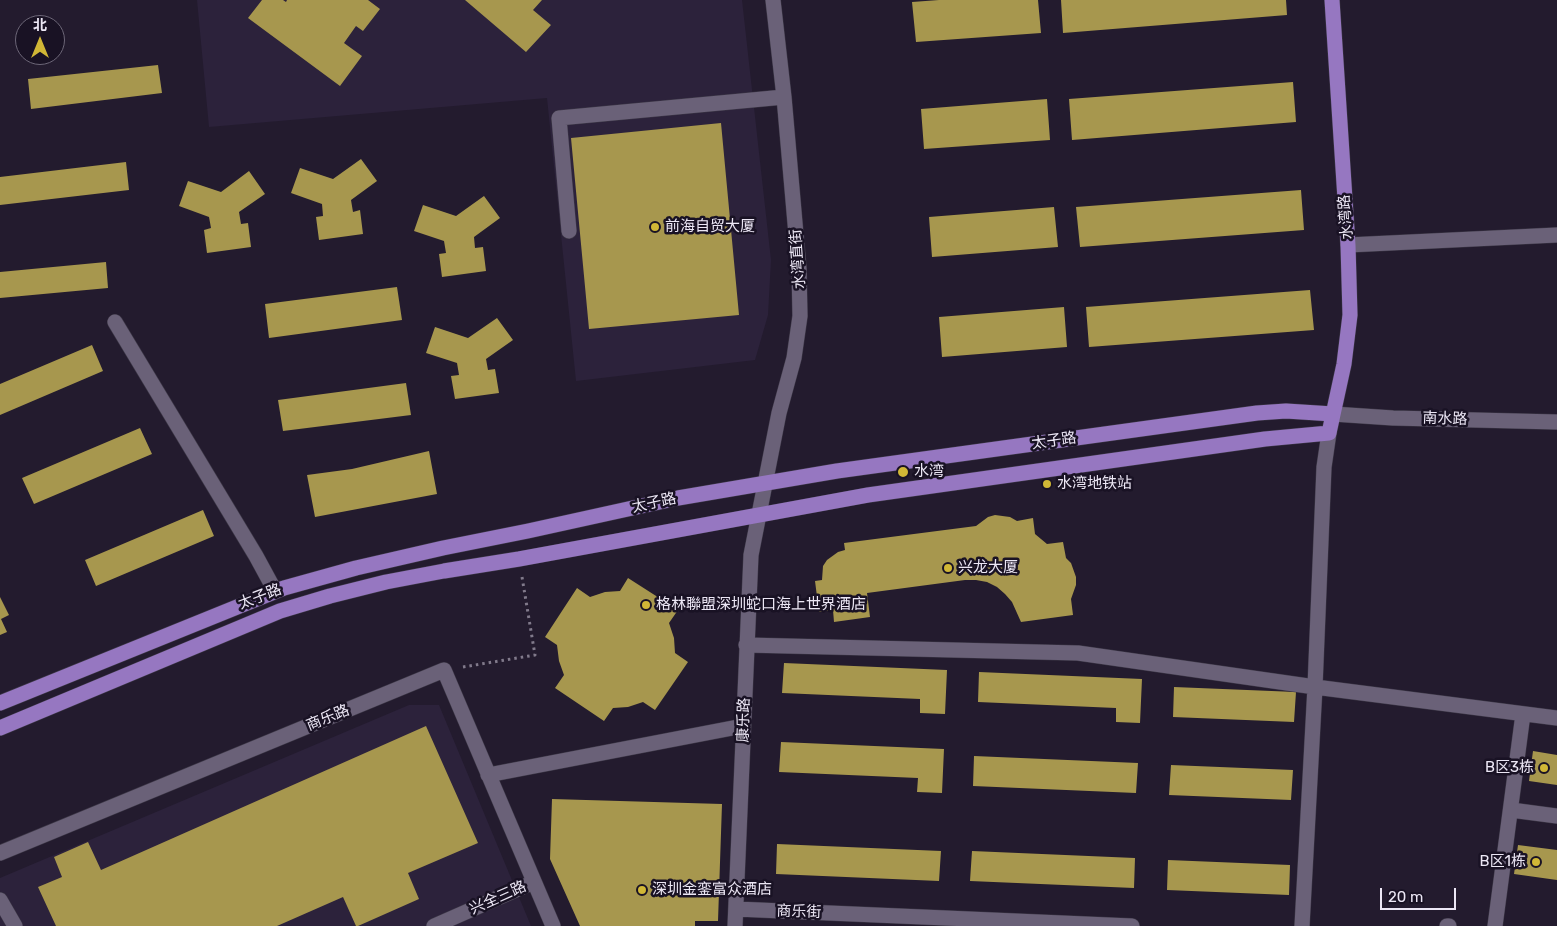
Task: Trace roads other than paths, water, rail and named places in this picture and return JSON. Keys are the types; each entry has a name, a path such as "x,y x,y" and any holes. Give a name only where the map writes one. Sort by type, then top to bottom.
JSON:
{"main road":[{"name":"水湾路","path":"1329,433 1348,342 1350,315 1348,245 1332,0"},
{"name":"太子路","path":"0,703 275,591 356,568 434,550 678,498 870,466 1257,413 1286,411 1332,414"},
{"name":"太子路","path":"0,728 288,608 402,578 519,559 848,498 1272,438 1329,433"}],"street":[{"name":"水湾直街","path":"758,515 779,413 794,358 800,316 799,269 784,97 772,0"},
{"path":"569,231 559,118 784,97"},
{"path":"1348,245 1557,235"},
{"path":"115,322 256,556 275,591"},
{"name":"南水路","path":"1332,414 1393,418 1557,422"},
{"path":"1302,926 1315,687 1324,467 1329,433"},
{"name":"康乐路","path":"735,926 751,555 758,515"},
{"path":"746,645 1078,654 1557,718"},
{"name":"商乐路","path":"0,853 444,670 488,775"},
{"path":"1495,926 1523,714"},
{"path":"553,926 488,775 743,726"},
{"path":"1511,810 1557,816"},
{"name":"兴全三路","path":"434,926 534,882"},
{"path":"0,900 14,926"},
{"name":"商乐街","path":"736,909 1132,926"}],"place":[{"name":"前海自贸大厦","path":"655,227"},
{"name":"水湾","path":"903,472"},
{"name":"水湾地铁站","path":"1047,484"},
{"name":"兴龙大厦","path":"948,568"},
{"name":"格林聯盟深圳蛇口海上世界酒店","path":"646,605"},
{"name":"B区3栋","path":"1544,768"},
{"name":"B区1栋","path":"1536,862"},
{"name":"深圳金銮富众酒店","path":"642,890"}]}
